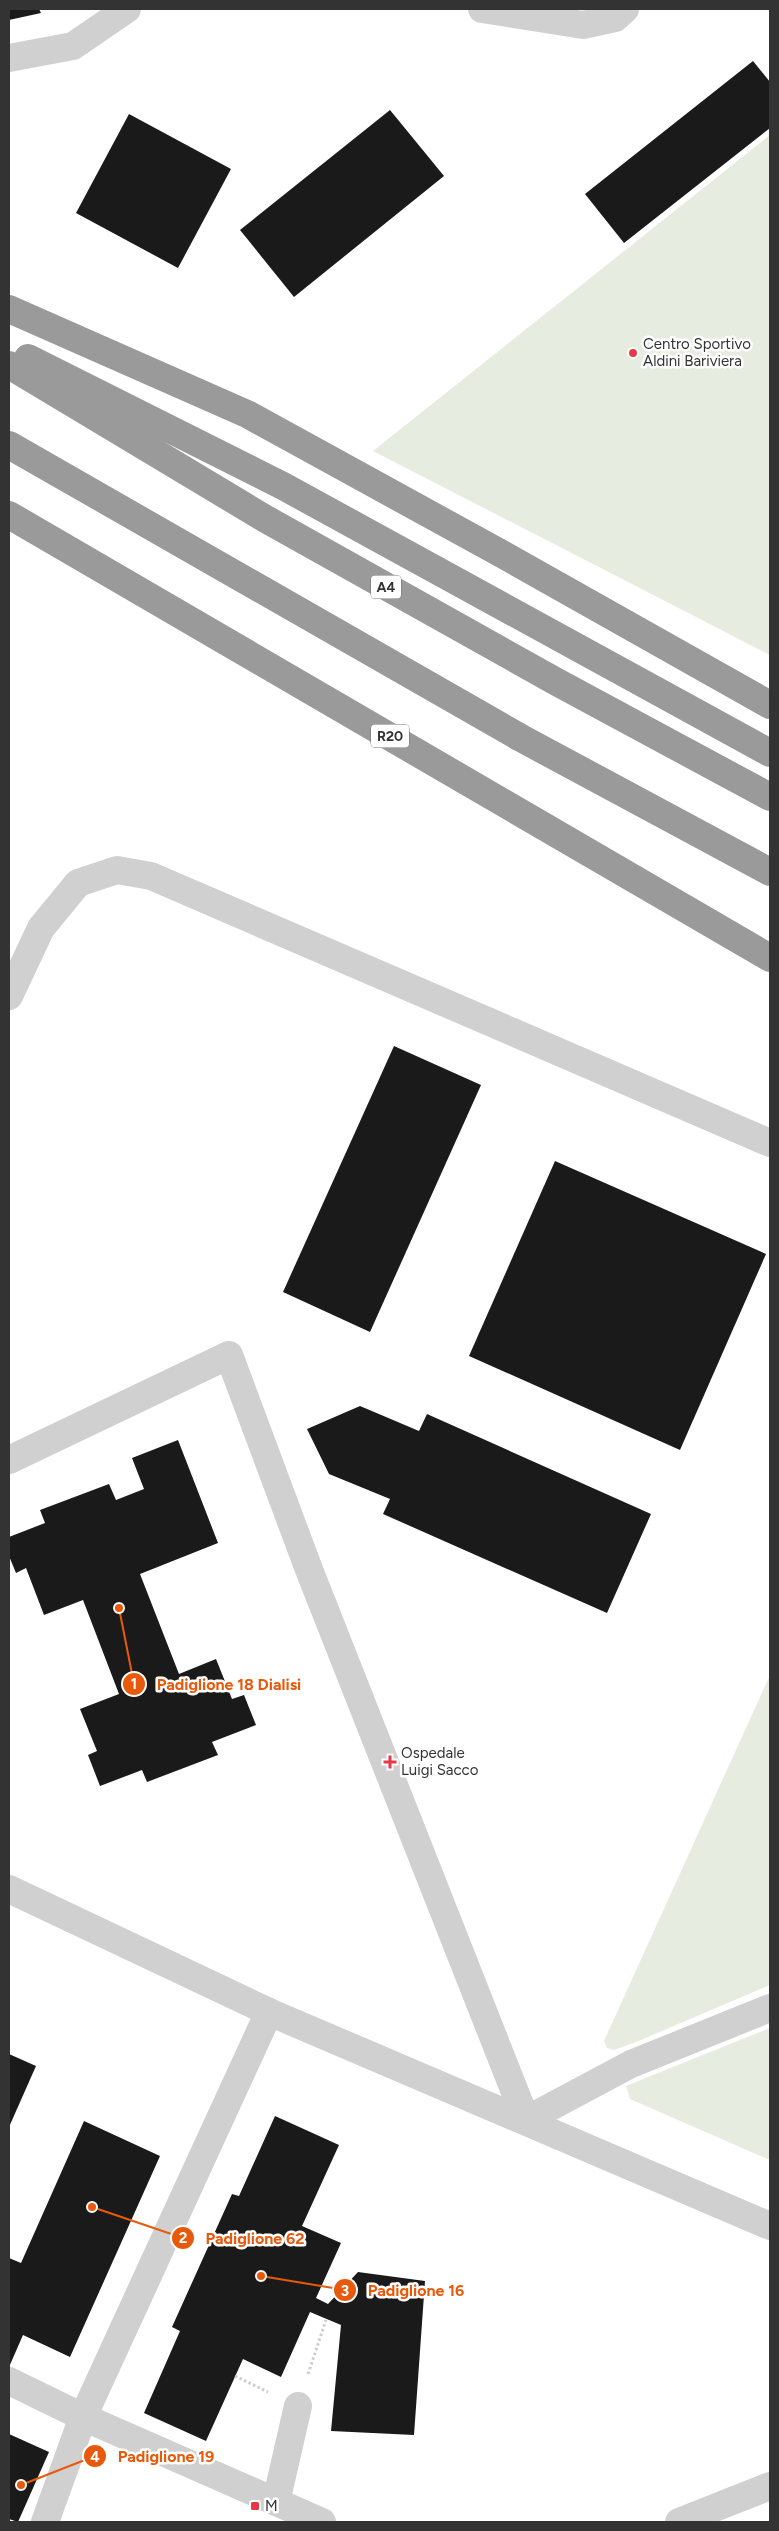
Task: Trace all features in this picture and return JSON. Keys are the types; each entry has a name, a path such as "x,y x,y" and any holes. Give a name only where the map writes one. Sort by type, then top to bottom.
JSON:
{"highway":[{"path":"9,309 247,414 502,554 770,706"},
{"path":"9,348 283,486 770,753"},
{"name":"A4","path":"9,365 273,523 554,681 770,797"},
{"path":"9,445 521,738 770,872"},
{"name":"R20","path":"9,515 770,958"}],"street":[{"path":"9,58 73,46 127,9"},
{"path":"482,9 583,25 615,18 625,9"},
{"path":"9,996 41,928 78,884 118,870 151,876 770,1143"},
{"path":"9,1460 229,1355 308,1567 526,2120"},
{"path":"9,1889 269,2012 526,2120 770,2226"},
{"path":"526,2120 631,2064 770,2008"},
{"path":"45,2522 83,2417 269,2012"},
{"path":"9,2381 83,2417 322,2522"},
{"path":"276,2502 298,2406"},
{"path":"679,2522 770,2486"}],"path":[{"path":"298,2406 326,2320"},
{"path":"235,2376 251,2383"}],"shaded area":[{"name":"Centro Sportivo Aldini Bariviera","path":"770,135 770,655 373,451"},
{"path":"770,1675 770,1985 636,2042 614,2050 607,2048 604,2041"},
{"path":"770,2028 770,2160 630,2099 626,2086"}],"building":[{"path":"9,9 39,9 41,13 9,20"},
{"path":"753,61 770,82 770,128 624,243 585,194"},
{"path":"390,110 444,176 294,297 240,230"},
{"path":"129,114 231,169 178,268 76,213"},
{"path":"394,1046 481,1085 370,1332 283,1292"},
{"path":"555,1161 766,1254 680,1450 469,1356"},
{"path":"360,1406 419,1431 427,1414 651,1514 607,1613 383,1514 390,1499 329,1474 307,1429"},
{"path":"178,1440 218,1543 140,1574 179,1674 216,1659 232,1699 244,1695 256,1725 212,1742 218,1755 147,1782 142,1770 100,1786 88,1755 97,1751 80,1709 119,1694 83,1600 44,1615 26,1568 16,1573 9,1556 9,1537 45,1523 40,1510 109,1484 116,1500 144,1489 132,1458"},
{"path":"9,2054 36,2066 9,2127"},
{"path":"275,2116 339,2145 302,2226 341,2243 316,2298 328,2304 358,2272 425,2281 414,2435 331,2431 341,2325 310,2312 281,2377 243,2359 206,2441 144,2413 180,2331 172,2327 232,2194 239,2196"},
{"path":"84,2121 160,2156 70,2357 23,2335 9,2367 9,2258 21,2263"},
{"path":"9,2434 49,2452 18,2522 9,2519"}],"place":[{"name":"Centro Sportivo Aldini Bariviera","path":"633,353"},
{"name":"Padiglione 18 Dialisi","path":"119,1608"},
{"name":"Ospedale Luigi Sacco","path":"390,1762"},
{"name":"Padiglione 62","path":"92,2207"},
{"name":"Padiglione 16","path":"261,2276"},
{"name":"Padiglione 19","path":"21,2485"},
{"name":"M","path":"255,2506"}]}
